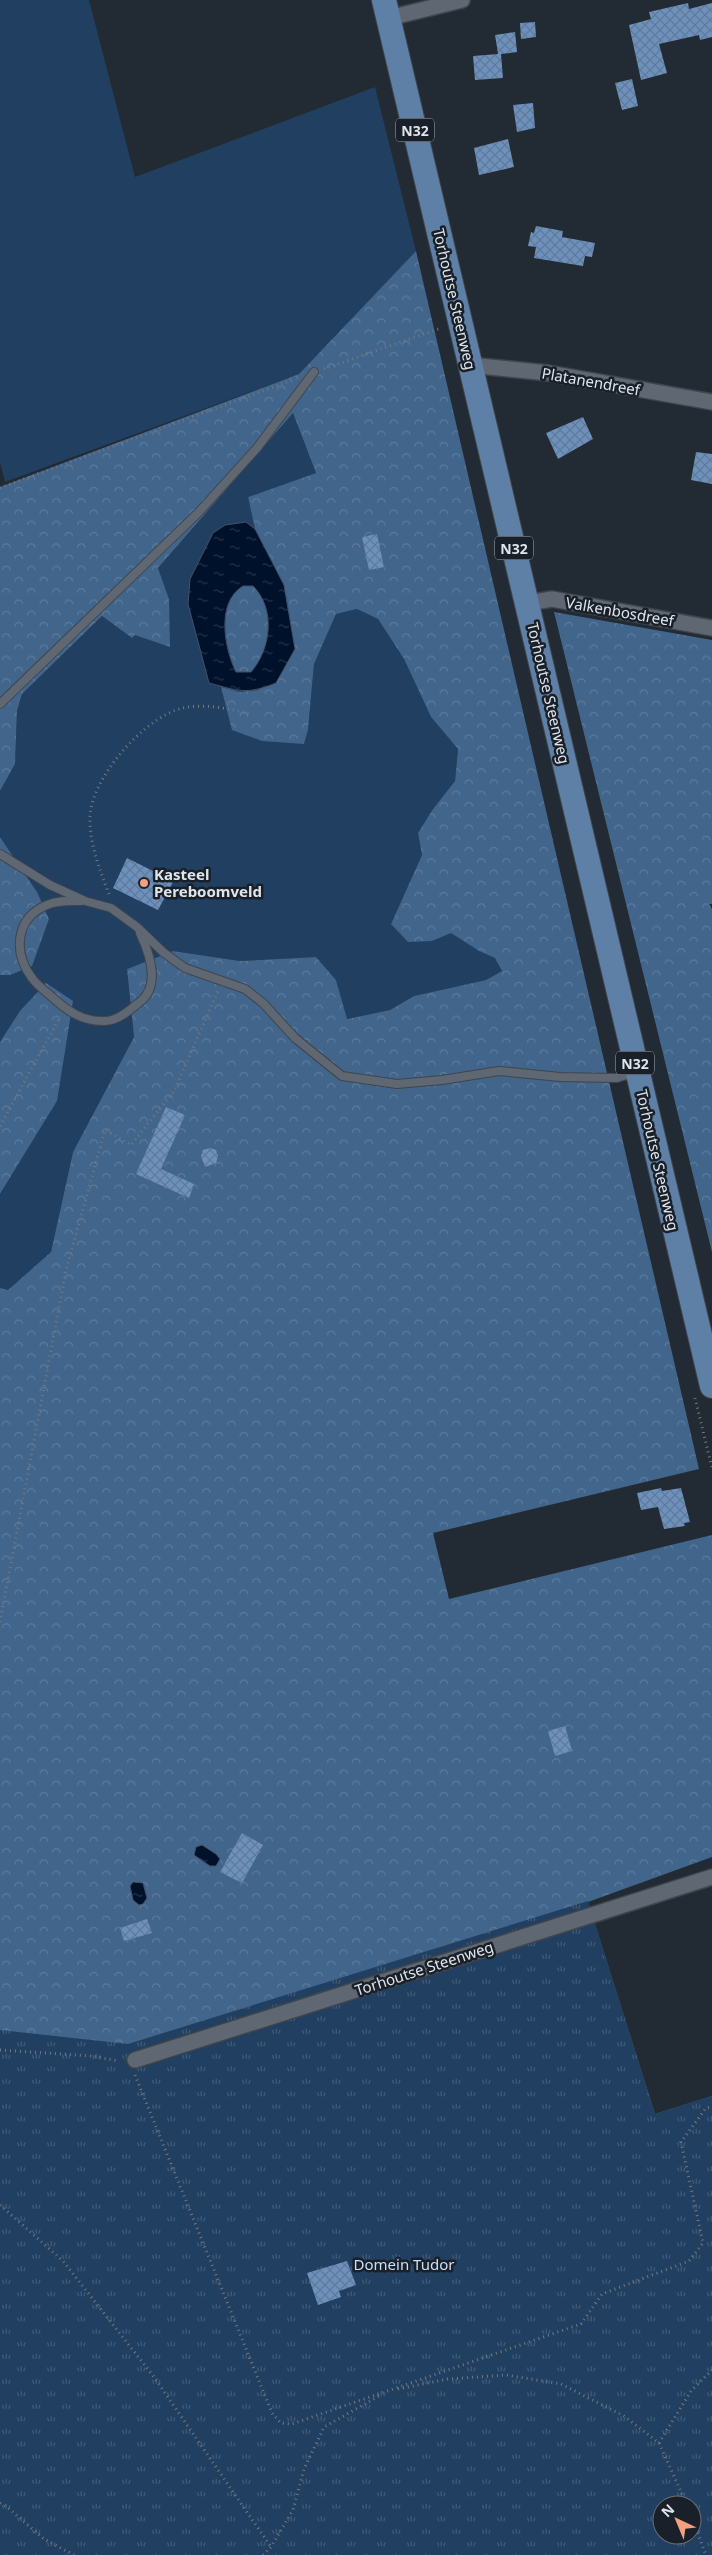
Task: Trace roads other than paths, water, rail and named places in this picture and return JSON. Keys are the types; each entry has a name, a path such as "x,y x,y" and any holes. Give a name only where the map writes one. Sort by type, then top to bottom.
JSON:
{"main road":[{"name":"Torhoutse Steenweg","path":"386,9 712,1386"}],"street":[{"path":"386,9 462,0"},
{"name":"Platanendreef","path":"470,365 548,373 712,402"},
{"name":"Valkenbosdreef","path":"528,603 552,599 712,628"},
{"name":"Torhoutse Steenweg","path":"128,2063 712,1877"}],"lane":[{"path":"0,704 199,512 257,448 314,372"},
{"path":"0,854 37,878 85,901 111,908 137,927 163,952 185,968 245,989 263,1003 295,1038 342,1076 397,1084 442,1080 499,1070 560,1077 617,1078 637,1072"},
{"path":"85,901 57,902 46,905 31,916 21,930 18,944 23,962 32,979 65,1009 85,1020 107,1022 127,1013 146,997 152,978 150,952 137,927"}],"water":[{"path":"246,522 255,529 284,585 295,649 276,683 266,687 235,690 209,683 188,604 190,579 213,533 225,525","holes":["243,586 253,586 260,595 268,617 266,641 258,663 251,672 236,672 228,651 225,626 226,614 234,593"]},
{"path":"202,1845 220,1859 216,1866 210,1866 194,1855 196,1847"},
{"path":"133,1882 143,1883 147,1898 143,1904 139,1905 133,1900 130,1886"}],"place":[{"name":"Kasteel Pereboomveld","path":"144,883"}],"park label":[{"name":"Domein Tudor","path":"404,2264"}]}
